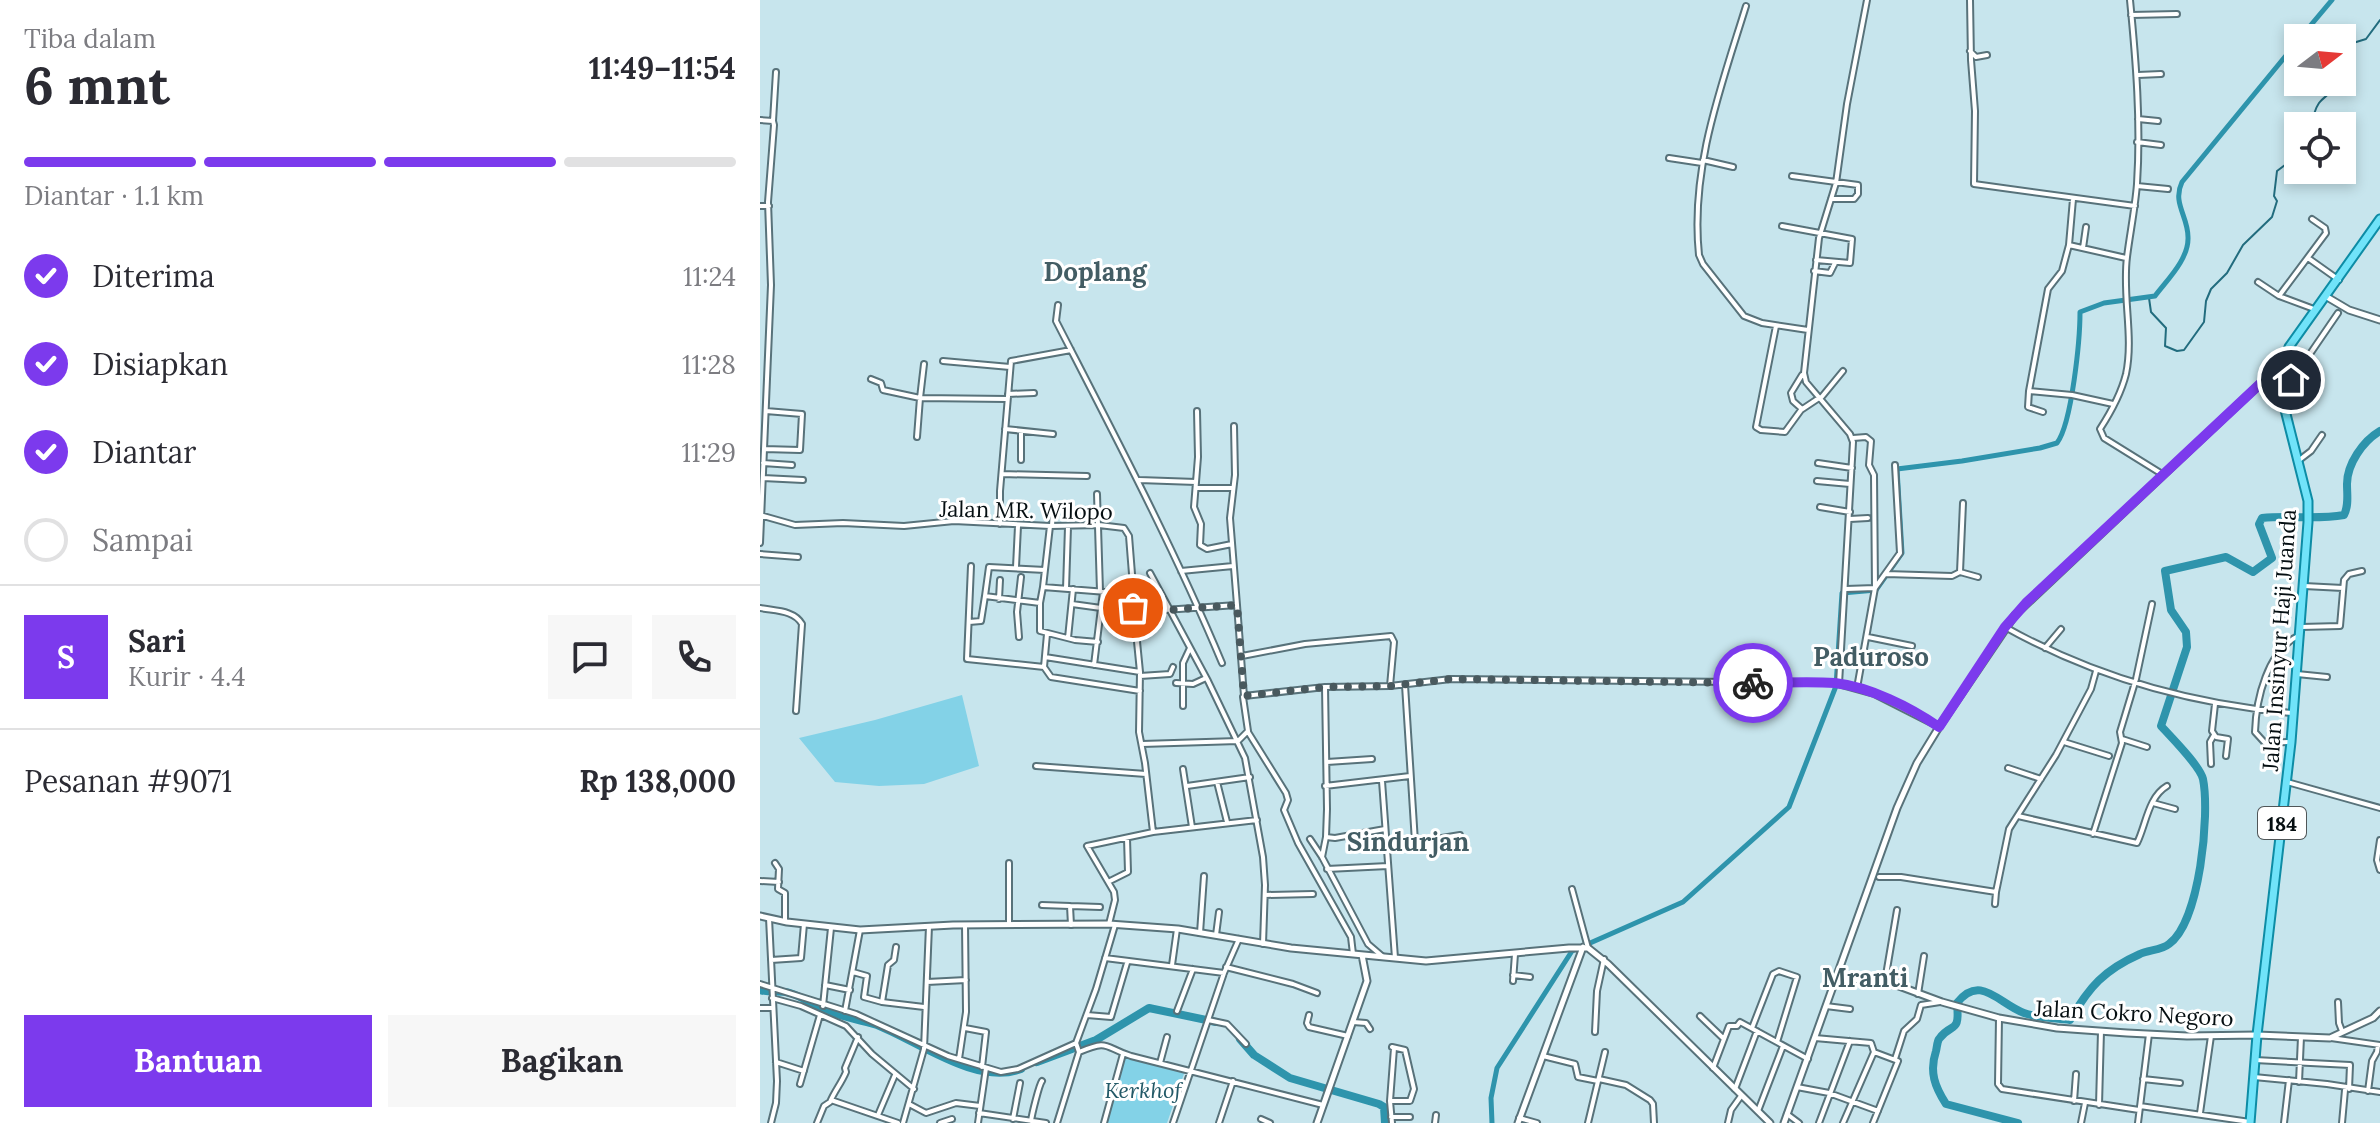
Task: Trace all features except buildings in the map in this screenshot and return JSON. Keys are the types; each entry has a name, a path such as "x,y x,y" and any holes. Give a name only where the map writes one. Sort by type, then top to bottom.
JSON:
{"main road":[{"name":"184","path":"2287,350 2380,219"},
{"name":"Jalan Insinyur Haji Juanda","path":"2250,1122 2291,742 2308,522 2308,501 2280,387 2279,374 2287,350"}],"street":[{"path":"1837,684 1846,591 1852,438 1805,380 1804,373 1820,233 1836,181 1867,0"},
{"path":"1970,0 1970,51 1975,91 1974,184 2135,206"},
{"path":"2130,0 2138,75 2138,119 2137,186 2126,258 2128,348 2126,371 2114,404 2100,429 2101,435 2162,474"},
{"path":"1746,6 1702,162 1698,200 1701,260 1744,316 1776,326 1808,330"},
{"path":"2131,15 2177,14"},
{"path":"1970,51 1976,57 1987,55"},
{"path":"760,543 766,411 763,392 771,285 769,206 776,72"},
{"path":"2138,75 2161,74"},
{"path":"2138,119 2158,121"},
{"path":"760,120 773,121"},
{"path":"2137,142 2161,145"},
{"path":"1669,158 1733,167"},
{"path":"1792,176 1857,184 1858,194 1851,200 1831,199"},
{"path":"2137,186 2168,189"},
{"path":"2043,412 2028,407 2029,391 2048,289 2062,271 2069,245 2073,199"},
{"path":"760,206 769,206"},
{"path":"2279,296 2326,233 2325,228 2312,219"},
{"path":"1782,226 1852,239 1851,262 1816,260"},
{"path":"2083,248 2086,227"},
{"path":"2069,245 2126,258"},
{"path":"2308,258 2339,280"},
{"path":"1814,271 1830,273 1835,263"},
{"path":"2258,282 2279,296 2316,310"},
{"path":"2327,297 2340,306 2380,320"},
{"path":"1058,305 1055,318 1139,480 1222,663"},
{"path":"2280,387 2291,380 2338,313"},
{"path":"760,316 768,316"},
{"path":"1776,326 1756,427 1785,432 1802,409 1820,399 1843,371"},
{"path":"1000,524 1007,396 1013,359 1071,350"},
{"path":"1784,1123 1902,795 1939,727 2005,627 2034,595 2261,383 2287,350 2306,359"},
{"path":"943,361 1010,367"},
{"path":"917,437 924,364"},
{"path":"1802,409 1793,401 1791,393 1804,373"},
{"path":"871,379 881,383 883,390 920,398 1034,393"},
{"path":"2029,391 2114,404"},
{"path":"764,449 800,450 802,414 766,411"},
{"path":"1197,411 1194,507 1201,524 1200,545 1207,549 1232,544"},
{"path":"1234,426 1230,518 1242,696 1248,732 1287,794 1285,813 1298,843 1351,938 1353,954"},
{"path":"1005,429 1053,434"},
{"path":"1021,432 1021,460"},
{"path":"2298,461 2311,451 2322,435"},
{"path":"1852,438 1866,437 1871,441 1869,465 1874,475 1876,590 1857,688"},
{"path":"763,463 792,465"},
{"path":"1818,463 1852,468"},
{"path":"1846,591 1876,590 1900,553 1895,465"},
{"path":"1002,474 1087,476"},
{"path":"763,478 803,480"},
{"path":"1139,480 1233,488"},
{"path":"1817,481 1851,484"},
{"path":"1094,665 1102,592 1097,494"},
{"path":"1960,572 1963,503"},
{"path":"1820,507 1850,512"},
{"path":"1053,509 1038,626 1040,631 1047,634 1098,642"},
{"name":"Jalan MR. Wilopo","path":"760,515 795,525 904,526 954,521 1099,525 1120,527 1128,533 1140,674 1139,732 1153,832"},
{"path":"1850,519 1868,518"},
{"path":"1016,567 1018,525"},
{"path":"1066,589 1068,526"},
{"path":"760,554 798,557"},
{"path":"971,566 967,659 1044,667"},
{"path":"1181,571 1233,566"},
{"path":"969,622 981,621 989,567 1045,570"},
{"path":"2291,742 2265,743 2255,732 2256,710 2265,678 2300,631 2340,626 2346,576 2362,571"},
{"path":"1888,575 1952,576 1960,572 1978,577"},
{"path":"1150,573 1238,741 1250,777 1265,895 1263,944"},
{"path":"1019,637 1021,577"},
{"path":"999,599 1000,580"},
{"path":"2304,586 2343,588"},
{"path":"1043,587 1132,594"},
{"path":"1068,638 1073,589"},
{"path":"985,596 1040,603"},
{"path":"1072,604 1101,608"},
{"path":"2093,834 2122,739 2120,732 2135,683 2152,604"},
{"path":"1134,611 1237,605"},
{"path":"760,608 792,614 801,620 796,711"},
{"path":"2005,627 2096,671 2135,683 2215,704 2293,713"},
{"path":"2045,648 2061,629"},
{"path":"1047,634 1044,667 1051,677 1140,691"},
{"path":"1241,656 1305,644 1391,636 1394,642 1390,686"},
{"path":"1868,637 1912,646"},
{"path":"1183,706 1183,663 1190,648"},
{"path":"1045,657 1140,674 1170,674 1173,667"},
{"path":"1995,904 2006,835 2064,742 2091,689 2096,671"},
{"path":"2297,674 2327,677"},
{"path":"1176,683 1185,684 1206,678"},
{"path":"1242,696 1451,679 1837,684 1857,688 1899,705 1939,727"},
{"path":"1405,685 1415,842"},
{"path":"1322,857 1326,837 1325,687"},
{"path":"2211,764 2210,742 2214,735 2215,704"},
{"path":"1142,744 1238,741 1248,732"},
{"path":"2214,735 2228,739 2226,756"},
{"path":"2122,739 2147,747"},
{"path":"2064,742 2109,756"},
{"path":"1326,762 1372,759"},
{"path":"1036,766 1147,774"},
{"path":"2008,768 2041,779"},
{"path":"1183,769 1192,827"},
{"path":"1325,786 1410,776"},
{"path":"1187,786 1250,777"},
{"path":"1382,781 1395,958"},
{"path":"1217,782 1227,822"},
{"path":"2287,782 2380,808"},
{"path":"2018,816 2137,843 2159,791 2167,786"},
{"path":"2153,803 2175,809"},
{"path":"1057,1123 1105,958 1115,900 1110,881 1087,846 1153,832 1257,820"},
{"path":"1326,837 1385,829"},
{"path":"1387,847 1460,835"},
{"path":"1110,881 1128,872 1127,838"},
{"path":"1310,839 1368,944 1384,958"},
{"path":"1429,840 1430,854"},
{"path":"2380,840 2377,856 2380,870"},
{"path":"775,863 779,869 778,889 785,893 785,922"},
{"path":"1009,863 1009,925"},
{"path":"1327,869 1388,866"},
{"path":"1200,933 1204,876"},
{"path":"1879,877 1901,877 1996,892"},
{"path":"760,881 779,882"},
{"path":"1537,1123 1519,1121 1583,946 1572,889"},
{"path":"1265,895 1313,894"},
{"path":"1042,905 1100,907"},
{"path":"1070,906 1071,925"},
{"path":"1885,981 1897,910"},
{"path":"1216,935 1219,912"},
{"path":"760,916 785,922 860,930 965,925 1112,924 1177,929 1263,944 1384,958 1441,961 1583,946 1604,959 1770,1123"},
{"path":"769,918 776,1062 776,1103 771,1123"},
{"path":"771,960 801,958 804,924"},
{"path":"959,1059 965,1028 965,925"},
{"path":"831,1100 900,1123 914,1089 924,1050 929,926"},
{"path":"823,1006 831,928"},
{"path":"1172,965 1177,929"},
{"path":"845,1011 860,930"},
{"path":"1173,1123 1225,970 1239,939"},
{"path":"882,1002 888,965 894,960 896,947"},
{"path":"1515,954 1513,978 1530,977"},
{"path":"1317,1123 1367,981 1362,955"},
{"path":"1918,994 1924,956"},
{"path":"1105,958 1127,963 1225,970 1293,984 1317,993"},
{"path":"1595,1032 1597,991 1604,959"},
{"path":"1087,1015 1111,1017 1127,963"},
{"path":"1177,1011 1194,968"},
{"path":"1735,1089 1773,974 1779,971 1795,975 1798,979 1777,1042"},
{"path":"853,972 867,976 864,997 924,1007"},
{"name":"Jalan Cokro Negoro","path":"1838,975 1853,980 1885,981 1973,1012 2057,1028 2149,1034 2330,1038"},
{"path":"927,982 966,980"},
{"path":"760,984 836,1020 914,1089"},
{"path":"825,985 850,990"},
{"path":"772,992 845,1011 924,1050 985,1070 1001,1072 1018,1069 1077,1047 1102,1044 1123,1054 1323,1105"},
{"path":"1895,1059 1904,1031 1917,1019 1921,1005 1942,1002"},
{"path":"2338,1002 2342,1031"},
{"path":"1826,1006 1850,1009"},
{"path":"760,1008 772,1008"},
{"path":"2330,1038 2373,1018 2380,1011"},
{"path":"800,1084 820,1015"},
{"path":"1309,1015 1309,1027 1348,1036"},
{"path":"1700,1016 1724,1039"},
{"path":"1999,1018 2000,1088 2099,1105 2200,1113 2250,1122"},
{"path":"1208,1021 1227,1024 1246,1044"},
{"path":"1353,1022 1366,1023 1370,1029"},
{"path":"1713,1068 1730,1025 1736,1026 1742,1022 1808,1059"},
{"path":"965,1028 986,1032 978,1123"},
{"path":"2099,1105 2101,1031"},
{"path":"2138,1123 2149,1034"},
{"path":"2200,1113 2211,1036"},
{"path":"817,1123 836,1086 842,1082 858,1037"},
{"path":"1160,1063 1167,1037"},
{"path":"2299,1082 2301,1037"},
{"path":"1815,1038 1873,1044 1874,1052 1843,1123"},
{"path":"2330,1038 2379,1045 2372,1061 2368,1091"},
{"path":"1819,1123 1850,1041"},
{"path":"1758,1111 1783,1046"},
{"path":"1390,1101 1410,1101 1414,1089 1405,1050 1393,1047 1390,1101 1392,1120 1410,1117"},
{"path":"1588,1123 1605,1052"},
{"path":"1873,1123 1898,1066 1895,1059 1874,1052"},
{"path":"1104,1123 1123,1054"},
{"path":"1543,1056 1575,1064 1578,1077 1626,1085 1653,1104 1654,1123"},
{"path":"2255,1060 2350,1065 2342,1123"},
{"path":"776,1062 804,1071"},
{"path":"2074,1101 2076,1074"},
{"path":"878,1115 895,1075"},
{"path":"2254,1077 2380,1092"},
{"path":"2143,1079 2180,1083"},
{"path":"2284,1123 2289,1080"},
{"path":"1031,1121 1037,1106 1038,1086 1042,1081"},
{"path":"1219,1123 1233,1081"},
{"path":"1013,1119 1020,1083"},
{"path":"1797,1087 1829,1093 1878,1111"},
{"path":"1728,1123 1731,1110 1741,1096"},
{"path":"909,1104 926,1113 956,1103 980,1106"},
{"path":"2085,1103 2081,1122 2089,1123"},
{"path":"979,1113 1046,1123"},
{"path":"1787,1114 1799,1123"},
{"path":"1435,1123 1436,1115"},
{"path":"940,1123 952,1119"},
{"path":"1261,1119 1270,1123"}],"green space":[{"path":"962,695 979,766 924,784 879,786 835,782 799,738 875,720"},
{"name":"Kerkhof","path":"1121,1050 1186,1068 1167,1123 1102,1123"}],"waterway":[{"path":"2312,24 2332,0"},
{"path":"2356,42 2366,39 2380,20"},
{"path":"1492,1123 1491,1098 1497,1068 1572,951 1683,902 1789,807 1836,686 1842,593 1876,590 1902,553 1897,469 1962,461 2057,443 2071,400 2080,312 2104,303 2155,296 2181,261 2187,245 2187,229 2179,196 2182,182 2284,58"},
{"path":"2314,112 2326,96"},
{"path":"2149,298 2151,312 2166,328 2165,346 2177,351 2184,350 2204,322 2206,301 2211,289 2227,273 2243,245 2272,217 2277,201 2274,196 2277,171 2284,166"},
{"path":"2018,1123 1946,1104 1939,1092 1933,1073 1934,1059 1939,1039 1956,1024 1957,1003 1965,994 1982,991 2024,1013 2070,1020 2091,989 2107,973 2140,954 2169,944 2180,932 2195,891 2203,841 2205,795 2203,779 2197,767 2161,726 2187,647 2186,632 2171,610 2165,571 2226,557 2253,572 2272,558 2259,524 2262,518 2344,515 2348,476 2353,461 2362,447 2380,431"},
{"path":"760,990 790,993 829,1012 877,1025 966,1067 1004,1073 1021,1069"},
{"path":"1037,1062 1096,1040 1149,1008 1216,1022"},
{"path":"1240,1039 1254,1055 1290,1078 1379,1104 1384,1107 1385,1123"}],"way so far":[{"path":"1133,608 1135,612 1142,612 1237,605 1242,696 1451,679 1753,683"}],"district":[{"name":"Doplang","path":"1095,271"},
{"name":"Paduroso","path":"1871,656"},
{"name":"Sindurjan","path":"1408,841"},
{"name":"Mranti","path":"1865,977"}],"route":[{"path":"1753,683 1831,683 1857,688 1899,705 1939,727 2005,627 2026,603 2261,383 2285,354 2279,374 2280,387 2291,380"}]}
